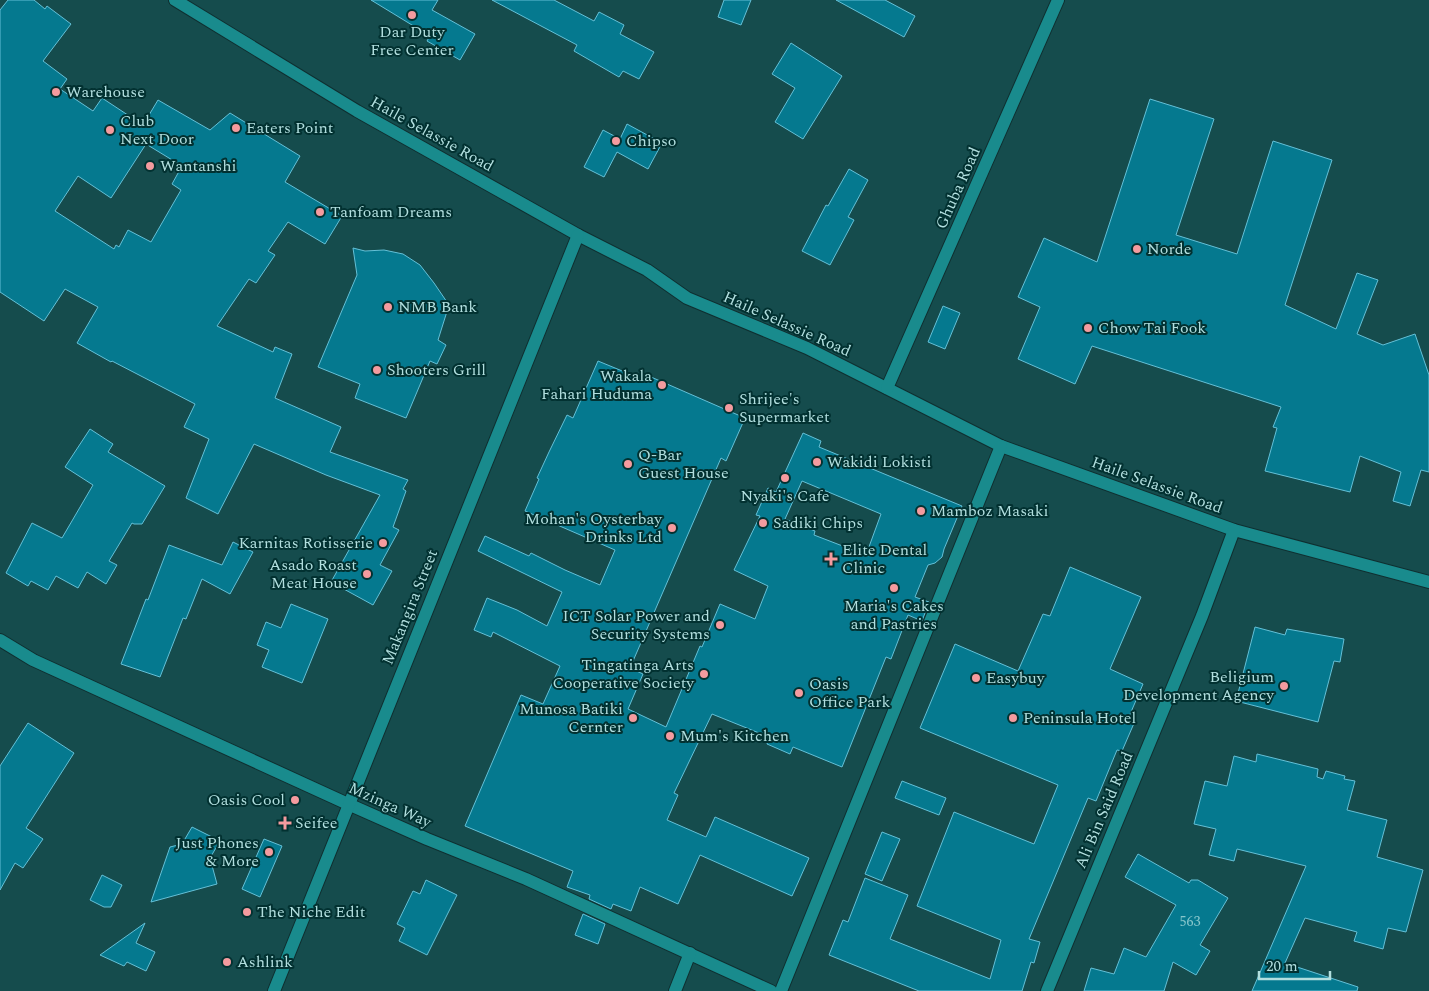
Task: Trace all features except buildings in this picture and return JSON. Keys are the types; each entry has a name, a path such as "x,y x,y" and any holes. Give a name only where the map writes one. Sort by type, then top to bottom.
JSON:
{"street":[{"name":"Haile Selassie Road","path":"175,0 357,111 578,235 647,270 687,298 807,348 1001,446 1234,530 1429,582"},
{"name":"Ghuba Road","path":"887,388 1058,0"},
{"name":"Makangira Street","path":"274,991 578,235"},
{"path":"781,991 1001,446"},
{"name":"Ali Bin Said Road","path":"1047,991 1199,625 1234,530"},
{"name":"Mzinga Way","path":"0,640 33,660 348,804 427,839 526,879 771,991"},
{"path":"675,991 690,953"}],"place":[{"name":"Dar Duty Free Center","path":"412,15"},
{"name":"Warehouse","path":"56,92"},
{"name":"Eaters Point","path":"236,128"},
{"name":"Club Next Door","path":"110,130"},
{"name":"Chipso","path":"616,141"},
{"name":"Wantanshi","path":"150,166"},
{"name":"Tanfoam Dreams","path":"320,212"},
{"name":"Norde","path":"1137,249"},
{"name":"NMB Bank","path":"388,307"},
{"name":"Chow Tai Fook","path":"1088,328"},
{"name":"Shooters Grill","path":"377,370"},
{"name":"Wakala Fahari Huduma","path":"662,385"},
{"name":"Shrijee's Supermarket","path":"729,408"},
{"name":"Wakidi Lokisti","path":"817,462"},
{"name":"Q-Bar Guest House","path":"628,464"},
{"name":"Nyaki's Cafe","path":"785,478"},
{"name":"Mamboz Masaki","path":"921,511"},
{"name":"Sadiki Chips","path":"763,523"},
{"name":"Mohan's Oysterbay Drinks Ltd","path":"672,528"},
{"name":"Karnitas Rotisserie","path":"383,543"},
{"name":"Elite Dental Clinic","path":"831,559"},
{"name":"Asado Roast Meat House","path":"367,574"},
{"name":"Maria's Cakes and Pastries","path":"894,588"},
{"name":"ICT Solar Power and Security Systems","path":"720,625"},
{"name":"Tingatinga Arts Cooperative Society","path":"704,674"},
{"name":"Easybuy","path":"976,678"},
{"name":"Beligium Development Agency","path":"1284,686"},
{"name":"Oasis Office Park","path":"799,693"},
{"name":"Munosa Batiki Cernter","path":"633,718"},
{"name":"Peninsula Hotel","path":"1013,718"},
{"name":"Mum's Kitchen","path":"670,736"},
{"name":"Oasis Cool","path":"295,800"},
{"name":"Seifee","path":"285,823"},
{"name":"Just Phones & More","path":"269,852"},
{"name":"The Niche Edit","path":"247,912"},
{"name":"Ashlink","path":"227,962"}]}
